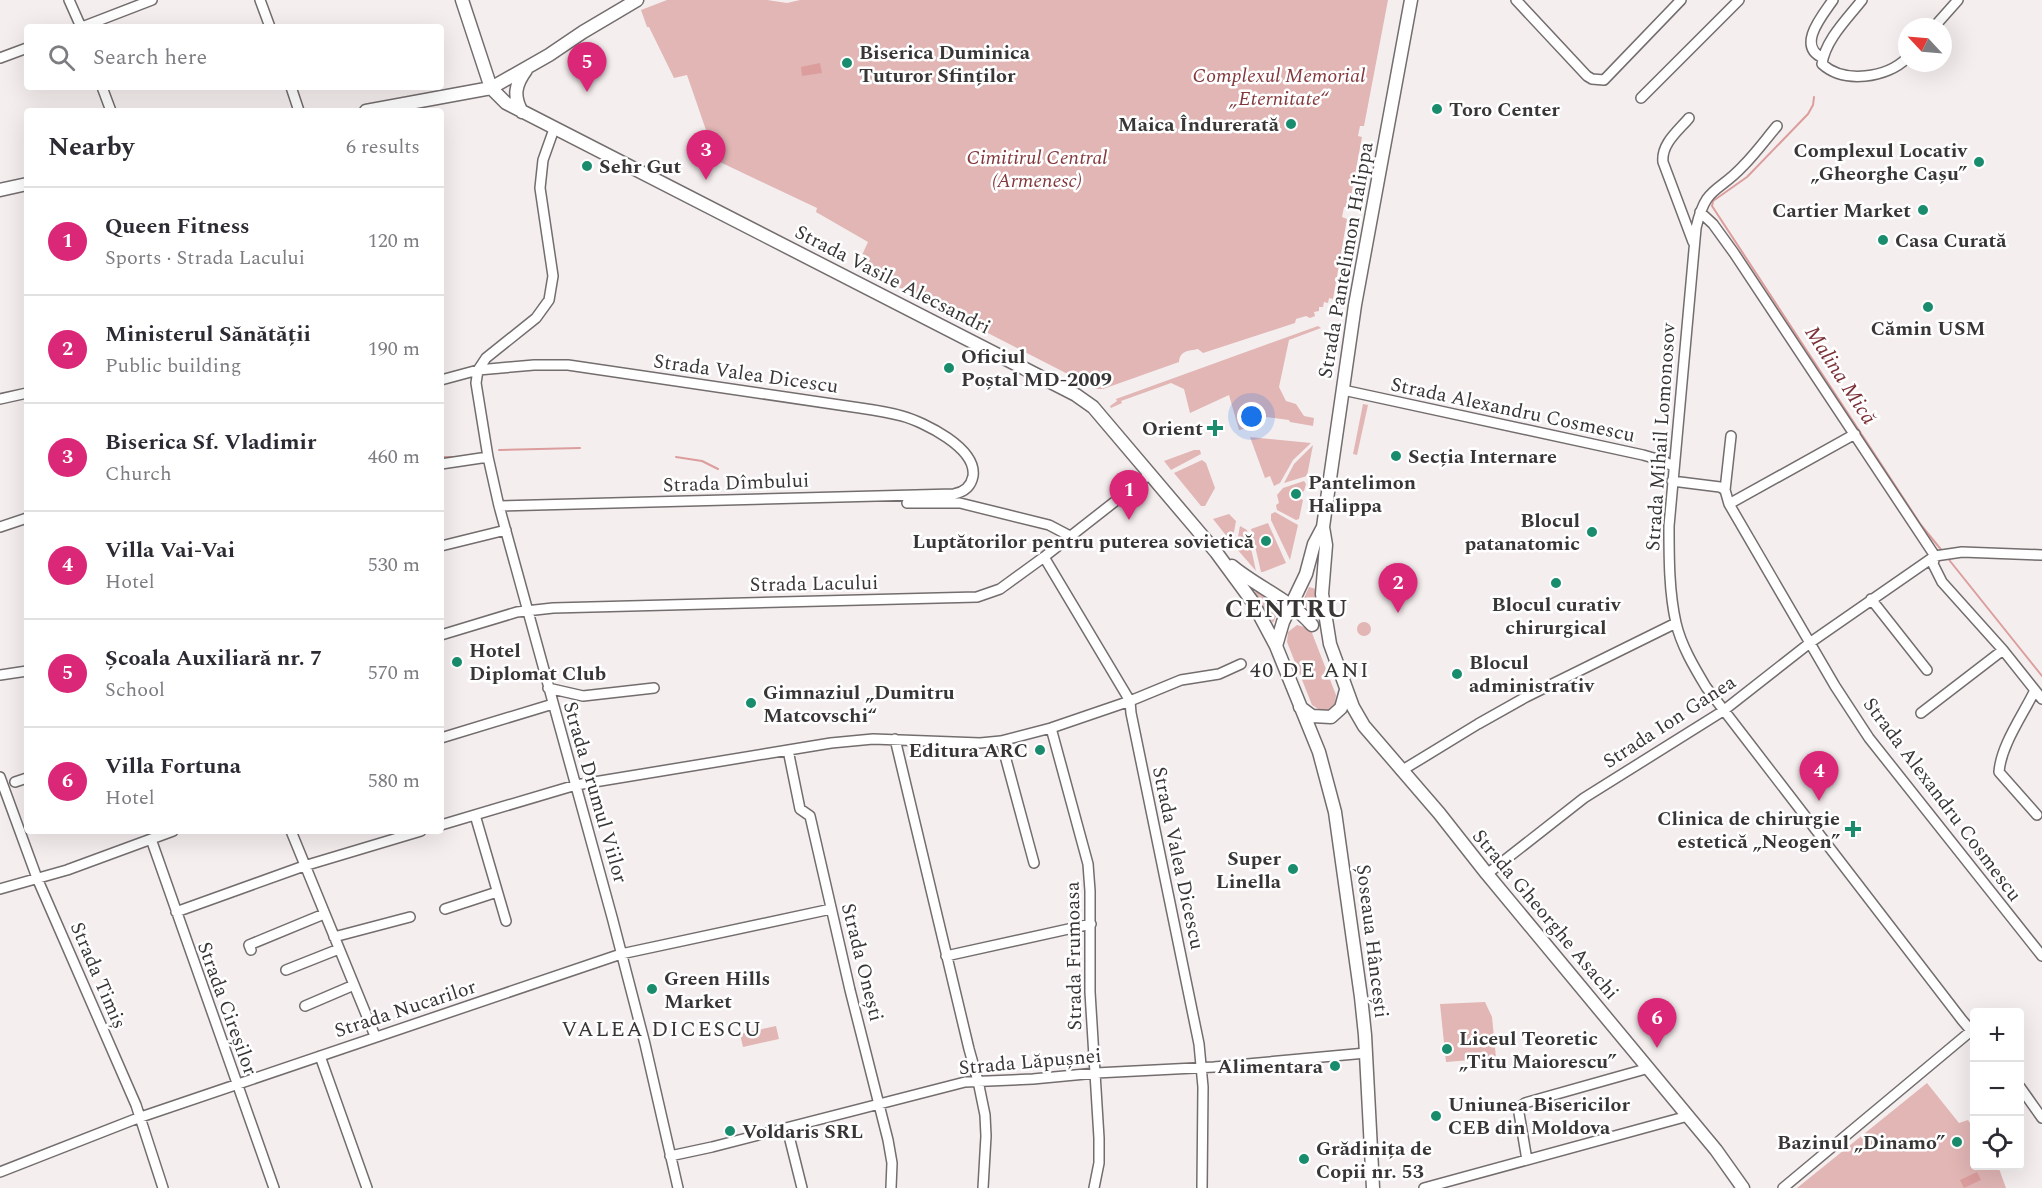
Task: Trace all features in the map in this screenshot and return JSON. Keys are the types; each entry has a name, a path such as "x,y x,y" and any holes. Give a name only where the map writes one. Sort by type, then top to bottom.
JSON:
{"main road":[{"path":"462,0 491,88"},
{"path":"384,108 491,88 637,0"},
{"name":"Strada Pantelimon Halippa","path":"1330,645 1322,594 1326,545 1323,527 1342,390 1374,197 1411,0"},
{"path":"522,112 515,97 515,90 529,66"},
{"name":"Strada Vasile Alecsandri","path":"491,88 506,103 554,129 1068,390 1093,407 1216,552 1252,601 1276,646"},
{"path":"0,190 24,185"},
{"name":"Strada Pantelimon Halippa","path":"1276,646 1280,631 1306,573 1314,544 1323,527"},
{"path":"1216,552 1247,578 1304,615 1330,645"},
{"path":"1280,631 1294,620 1303,620 1312,625"},
{"name":"Strada Gheorghe Asachi","path":"1330,645 1346,690 1364,726 1439,813 1649,1068 1716,1150 1743,1188"},
{"name":"Șoseaua Hâncești","path":"1276,646 1320,752 1333,800 1356,956 1366,1053 1373,1188"},
{"path":"1300,706 1312,716 1331,717 1341,708 1346,690"}],"street":[{"path":"69,0 80,24"},
{"path":"89,24 152,0"},
{"path":"260,0 269,24"},
{"path":"1516,0 1587,76 1604,80 1681,0"},
{"path":"1641,98 1739,0"},
{"path":"1823,58 1810,48 1810,40 1833,0"},
{"path":"1862,0 1835,35 1822,64 1839,74 1848,76 1886,71 1898,65"},
{"path":"1942,18 1958,0"},
{"path":"0,58 24,49"},
{"path":"103,90 110,108"},
{"path":"292,90 298,108"},
{"path":"1689,118 1662,153 1663,162 1694,244"},
{"path":"1777,126 1742,168 1710,194 1700,212 1713,224 1734,254 1935,556 1933,564 1942,582 2003,650 2042,699"},
{"path":"478,370 486,358 536,318 549,300 553,276 540,188 543,160 554,129"},
{"name":"Strada Mihail Lomonosov","path":"1700,212 1694,244 1669,526 1669,567 1676,623 1699,675 1723,711 1970,1030"},
{"name":"Strada Valea Dicescu","path":"444,379 478,370 534,365 568,365 889,412 932,429 956,445 972,465 973,476 970,485"},
{"name":"Strada Drumul Viilor","path":"478,370 476,383 488,457 645,1044 678,1188"},
{"name":"Strada Alexandru Cosmescu","path":"1342,390 1643,455 1664,460 1674,467"},
{"path":"0,399 24,394"},
{"path":"1729,504 1855,434"},
{"name":"Strada Alexandru Cosmescu","path":"1731,436 1725,490 1729,504 1835,686 1869,738 2042,956"},
{"path":"444,464 488,457"},
{"name":"Strada Lacului","path":"444,635 529,610 674,604 978,597 1000,589 1150,474"},
{"path":"1672,481 1720,486 1725,490"},
{"name":"Strada Dîmbului","path":"500,506 954,494 961,493 970,485"},
{"path":"907,503 960,503 1049,525 1070,536"},
{"path":"0,527 24,519"},
{"path":"444,545 506,530"},
{"path":"1935,556 1962,552 2042,555"},
{"name":"Strada Ion Ganea","path":"1487,874 1584,798 1723,711 1811,642 1935,556"},
{"name":"Strada Valea Dicescu","path":"1044,557 1130,701 1202,1067 1202,1188"},
{"path":"1871,599 1927,670"},
{"path":"1401,771 1526,697 1676,623"},
{"path":"1922,713 2003,650"},
{"path":"444,824 576,785 854,740 895,739 980,743 1002,741 1051,728 1130,701 1180,680 1219,674 1240,664"},
{"path":"0,675 24,671"},
{"path":"548,688 583,696 654,688"},
{"path":"2035,690 2011,736 2000,762 1999,772 2037,815"},
{"path":"444,737 553,704"},
{"name":"Strada Frumoasa","path":"1051,728 1086,851 1090,891 1090,992 1099,1138 1099,1163 1094,1188"},
{"path":"895,739 985,1115 983,1188"},
{"path":"1002,741 1034,863"},
{"name":"Strada Onești","path":"788,750 800,809 810,816 879,1103 892,1163 891,1188"},
{"name":"Strada Timiș","path":"0,777 37,878 135,1106 163,1188"},
{"path":"15,782 24,779"},
{"path":"475,815 506,921"},
{"path":"0,889 67,870 165,834"},
{"path":"292,834 375,1036"},
{"path":"176,912 304,866 411,834"},
{"name":"Strada Cireșilor","path":"151,839 274,1188"},
{"path":"445,909 497,892"},
{"name":"Strada Nucarilor","path":"0,1172 138,1118 621,954 831,909"},
{"path":"251,950 249,945 324,914"},
{"path":"334,937 410,917"},
{"path":"946,956 1091,924"},
{"path":"286,970 339,949"},
{"path":"305,1006 354,986"},
{"path":"1783,1188 1970,1035"},
{"name":"Strada Lăpușnei","path":"670,1156 965,1082 1033,1080 1096,1072 1247,1065 1366,1053"},
{"path":"320,1056 368,1188"},
{"path":"1527,1160 1519,1113 1521,1106 1649,1068"},
{"path":"2024,1094 2042,1118"},
{"path":"1424,1188 1688,1116"},
{"path":"787,1128 802,1188"}],"green space":[{"name":"Cimitirul Central (Armenesc)","path":"667,0 767,0 787,3 800,0 1388,0 1364,126 1360,126 1358,136 1362,137 1349,207 1344,207 1342,217 1347,219 1333,299 1329,298 1328,303 1324,302 1323,307 1319,307 1319,311 1314,312 1315,316 1310,318 1306,316 1296,319 1295,323 1203,353 1198,349 1186,352 1181,355 1179,362 1103,389 1097,389 857,266 868,242 816,212 817,208 703,154 693,146 706,130 687,75 674,78 647,27 641,10"},
{"path":"1318,326 1321,328 1289,340 1279,387 1286,401 1296,404 1304,416 1314,418 1313,426 1244,414 1244,429 1239,430 1229,395 1190,413 1184,389 1171,383 1121,401 1122,403 1111,408 1110,406 1117,401 1116,399"},
{"path":"1363,404 1368,405 1357,455 1353,454"},
{"path":"1250,437 1311,443 1293,460 1280,483 1274,486 1270,476 1265,478"},
{"path":"1313,445 1307,476 1284,483 1294,464"},
{"path":"1200,450 1201,454 1171,470 1164,461"},
{"path":"1202,460 1206,463 1215,488 1205,506 1201,506 1174,473"},
{"path":"1304,481 1306,484 1304,491 1295,492 1294,495 1303,500 1299,519 1296,520 1277,510 1276,505 1279,503 1277,495 1283,488"},
{"path":"1275,512 1298,525 1290,560 1271,520 1271,514"},
{"path":"1229,514 1236,521 1232,543 1213,519"},
{"path":"1268,523 1286,563 1261,572 1251,529"},
{"path":"1240,526 1247,530 1256,571 1236,548"},
{"path":"1309,587 1316,589 1316,613 1301,605"},
{"path":"1257,590 1280,608 1273,623 1254,594"},
{"path":"1364,622 1369,624 1371,629 1369,634 1364,636 1359,634 1357,629 1359,624"},
{"path":"1297,625 1308,628 1312,633 1336,695 1335,704 1329,710 1320,710 1312,705 1287,642 1288,632"},
{"path":"1485,1002 1492,1017 1496,1058 1446,1062 1440,1004"},
{"path":"776,1026 779,1039 743,1047 740,1034"},
{"path":"1927,1083 1959,1123 1968,1120 1970,1123 1970,1170 1999,1170 2006,1188 1797,1188"}],"shaded area":[{"path":"820,63 822,73 802,76 801,67"},
{"path":"1977,1172 1981,1180 1964,1188 1960,1180"}],"waterway":[{"name":"Malina Mică","path":"1814,97 1808,114 1747,177 1713,201 1712,206 1921,525 1943,552"},
{"path":"499,450 580,448"},
{"path":"464,456 476,454"},
{"path":"444,457 458,457"},
{"path":"676,457 702,461 718,469"},
{"name":"Malina Mică","path":"1946,556 2042,676"}],"place":[{"name":"Biserica Duminica Tuturor Sfinților","path":"847,63"},
{"name":"Școala Auxiliară nr. 7","path":"587,92"},
{"name":"Toro Center","path":"1437,109"},
{"name":"Maica Îndurerată","path":"1291,124"},
{"name":"Complexul Locativ „Gheorghe Cașu”","path":"1979,162"},
{"name":"Sehr Gut","path":"587,166"},
{"name":"Biserica Sf. Vladimir","path":"706,180"},
{"name":"Cartier Market","path":"1923,210"},
{"name":"Casa Curată","path":"1883,240"},
{"name":"Cămin USM","path":"1928,307"},
{"name":"Oficiul Poștal MD-2009","path":"949,368"},
{"name":"Orient","path":"1215,428"},
{"name":"Secția Internare","path":"1396,456"},
{"name":"Pantelimon Halippa","path":"1296,494"},
{"name":"Queen Fitness","path":"1129,520"},
{"name":"Blocul patanatomic","path":"1592,532"},
{"name":"Luptătorilor pentru puterea sovietică","path":"1266,541"},
{"name":"Blocul curativ chirurgical","path":"1556,583"},
{"name":"Ministerul Sănătății","path":"1398,613"},
{"name":"Hotel Diplomat Club","path":"457,662"},
{"name":"Blocul administrativ","path":"1457,674"},
{"name":"Gimnaziul „Dumitru Matcovschi“","path":"751,703"},
{"name":"Editura ARC","path":"1040,750"},
{"name":"Villa Vai-Vai","path":"1819,801"},
{"name":"Clinica de chirurgie estetică „Neogen”","path":"1853,829"},
{"name":"Super Linella","path":"1293,869"},
{"name":"Green Hills Market","path":"652,989"},
{"name":"Villa Fortuna","path":"1657,1048"},
{"name":"Liceul Teoretic „Titu Maiorescu”","path":"1447,1049"},
{"name":"Alimentara","path":"1335,1066"},
{"name":"Uniunea Bisericilor CEB din Moldova","path":"1436,1116"},
{"name":"Voldaris SRL","path":"730,1131"},
{"name":"Bazinul „Dinamo”","path":"1957,1142"},
{"name":"Grădinița de Copii nr. 53","path":"1304,1159"}],"district":[{"name":"CENTRU","path":"1287,608"},
{"name":"40 DE ANI","path":"1310,669"},
{"name":"VALEA DICESCU","path":"662,1028"}],"park label":[{"name":"Complexul Memorial „Eternitate“","path":"1279,86"}]}
